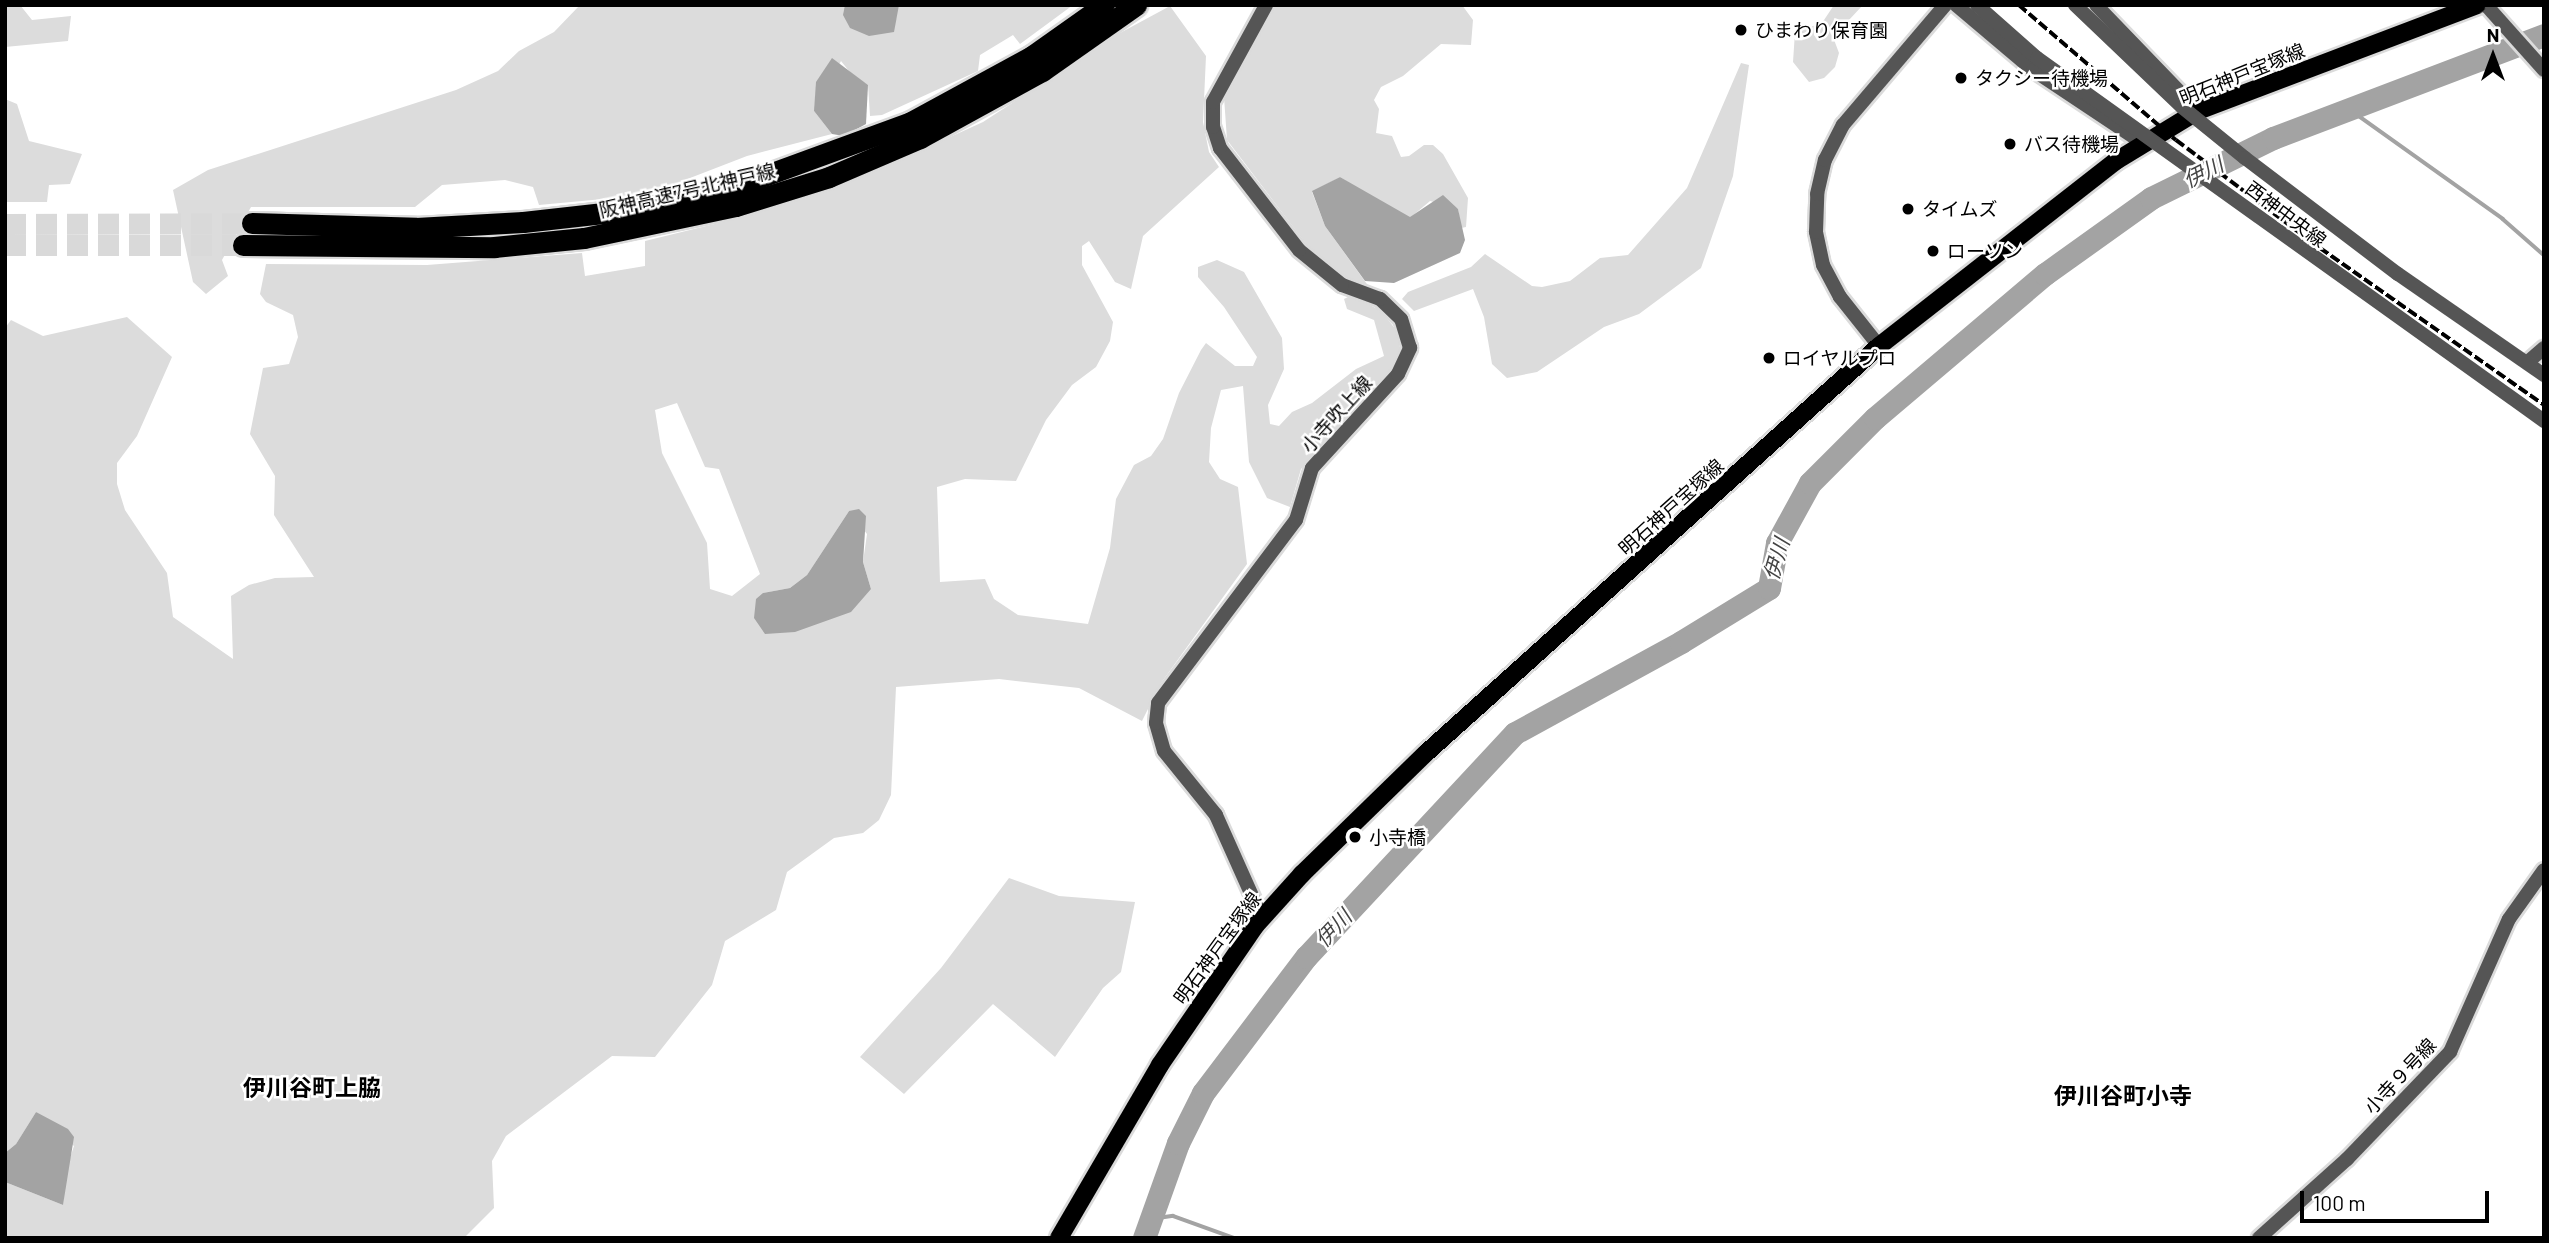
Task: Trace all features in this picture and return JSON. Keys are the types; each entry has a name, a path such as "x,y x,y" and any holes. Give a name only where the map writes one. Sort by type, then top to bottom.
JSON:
{"highway":[{"name":"阪神高速7号北神戸線","path":"243,245 495,247 584,238 736,206 829,177 920,138 996,98 1079,35 1104,5"},
{"name":"阪神高速7号北神戸線","path":"252,223 416,228 523,222 630,210 732,188 911,122 1032,56 1136,5"}],"main road":[{"name":"明石神戸宝塚線","path":"1059,1238 1160,1065 1262,918 1425,754 1879,346 2143,143 2198,111 2486,7"}],"street":[{"name":"小寺吹上線","path":"1262,918 1216,815 1164,751 1156,723 1158,703 1296,520 1312,468 1398,374 1410,348 1401,319 1380,299 1342,285 1299,250 1220,148 1213,127 1213,102 1266,5"},
{"path":"1879,346 1840,297 1823,265 1816,232 1817,194 1825,160 1843,125 1945,5"},
{"path":"1956,5 2033,70 2143,143"},
{"name":"西神中央線","path":"1977,5 2037,58 2544,421"},
{"name":"西神中央線","path":"2075,5 2182,107 2245,158 2398,274 2544,375"},
{"path":"2096,5 2130,37 2198,111"},
{"path":"2486,7 2541,66"},
{"path":"2529,361 2544,348"},
{"name":"小寺９号線","path":"2259,1238 2347,1159 2450,1052 2509,919 2544,870"}],"shaded area":[{"path":"5,5 20,5 32,20 71,16 68,41 5,47"},
{"path":"580,5 1073,5 1020,44 1013,35 980,55 978,71 882,115 870,116 868,85 853,76 841,61 814,111 832,134 747,156 646,195 539,205 533,187 505,180 442,185 415,207 251,207 222,260 228,276 206,294 193,282 173,190 208,170 456,90 498,71 519,51 554,32"},
{"path":"845,5 899,5 894,32 869,36 850,28 843,15"},
{"path":"1273,5 1462,5 1473,20 1471,45 1441,44 1403,76 1381,87 1374,100 1379,109 1376,133 1392,136 1401,157 1409,156 1424,145 1433,145 1443,154 1468,198 1466,227 1461,228 1458,209 1430,201 1410,218 1401,216 1340,177 1312,192 1325,226 1369,287 1341,277 1310,249 1227,140 1224,97"},
{"path":"1834,5 1863,5 1833,37 1839,53 1835,67 1824,78 1809,82 1793,62 1795,32 1822,23"},
{"path":"1170,6 1206,56 1203,122 1209,152 1219,167 1143,236 1131,289 1115,282 1089,241 1082,246 1082,265 1113,322 1110,341 1096,367 1072,385 1046,420 1016,481 965,479 937,487 940,582 985,579 994,599 1018,615 1088,624 1110,548 1116,499 1134,465 1151,456 1163,439 1179,393 1201,350 1206,343 1235,366 1253,366 1257,357 1224,307 1198,277 1198,267 1217,260 1244,272 1282,338 1284,369 1268,405 1270,424 1279,426 1292,412 1312,403 1356,369 1384,356 1374,320 1347,309 1344,299 1352,295 1381,311 1397,331 1401,353 1396,371 1301,469 1290,507 1267,498 1249,462 1243,386 1221,390 1211,428 1209,462 1220,479 1238,487 1247,564 1161,683 1142,721 1079,688 999,679 896,687 891,795 879,820 863,833 834,838 787,872 776,910 725,941 712,985 655,1057 612,1056 506,1136 492,1161 494,1208 464,1238 5,1238 5,1182 63,1205 65,1173 74,1146 36,1112 16,1144 5,1153 5,328 11,320 43,336 127,317 172,357 137,436 117,463 117,484 125,510 167,573 173,617 233,659 231,596 249,585 275,578 314,577 274,515 275,476 250,434 263,368 289,364 298,337 293,315 266,302 260,294 266,264 427,265 582,253 585,276 645,266 645,241 747,216 858,179 983,122 1120,33","holes":["677,403 705,467 719,469 760,574 732,596 710,589 707,543 662,453 655,410","849,511 867,534 863,562 871,589 763,593 790,588 807,575"]},
{"path":"832,58 868,85 866,124 844,136 832,134 814,111 816,82"},
{"path":"1741,63 1749,65 1733,176 1701,268 1639,314 1604,327 1537,372 1507,378 1492,364 1484,317 1473,289 1414,311 1402,299 1408,292 1471,267 1485,254 1532,286 1542,287 1570,281 1600,258 1628,255 1687,188"},
{"path":"5,99 17,104 29,141 82,154 70,184 49,185 47,202 5,202"},
{"path":"1340,177 1410,217 1443,195 1458,209 1465,240 1460,253 1394,283 1365,281 1325,226 1312,191"},
{"path":"859,509 866,516 863,562 871,589 851,612 795,632 765,634 754,618 756,599 763,593 790,588 807,575 849,511"},
{"path":"1009,878 1059,896 1135,902 1121,972 1103,988 1055,1057 993,1004 904,1094 860,1057 941,968"},
{"path":"36,1112 68,1129 74,1137 63,1205 5,1182 5,1153 16,1144"}],"waterway":[{"name":"伊川","path":"1144,1238 1178,1143 1203,1093 1306,957 1515,733 1681,642 1769,588 1777,543 1810,483 1875,418 2045,274 2151,198 2273,138 2544,35"},
{"path":"2349,109 2503,219 2544,255"},
{"path":"1148,1229 1158,1218 1173,1216 1234,1238"}],"tunnel":[{"path":"5,224 252,223"},
{"path":"5,245 243,245"}],"railway":[{"path":"2019,5 2176,140 2320,248 2544,405"}],"place":[{"name":"ひまわり保育園","path":"1741,30"},
{"name":"タクシー待機場","path":"1961,78"},
{"name":"バス待機場","path":"2010,144"},
{"name":"タイムズ","path":"1908,209"},
{"name":"ローソン","path":"1933,251"},
{"name":"ロイヤルプロ","path":"1769,358"},
{"name":"小寺橋","path":"1355,837"}],"district":[{"name":"伊川谷町上脇","path":"312,1087"},
{"name":"伊川谷町小寺","path":"2123,1095"}]}
